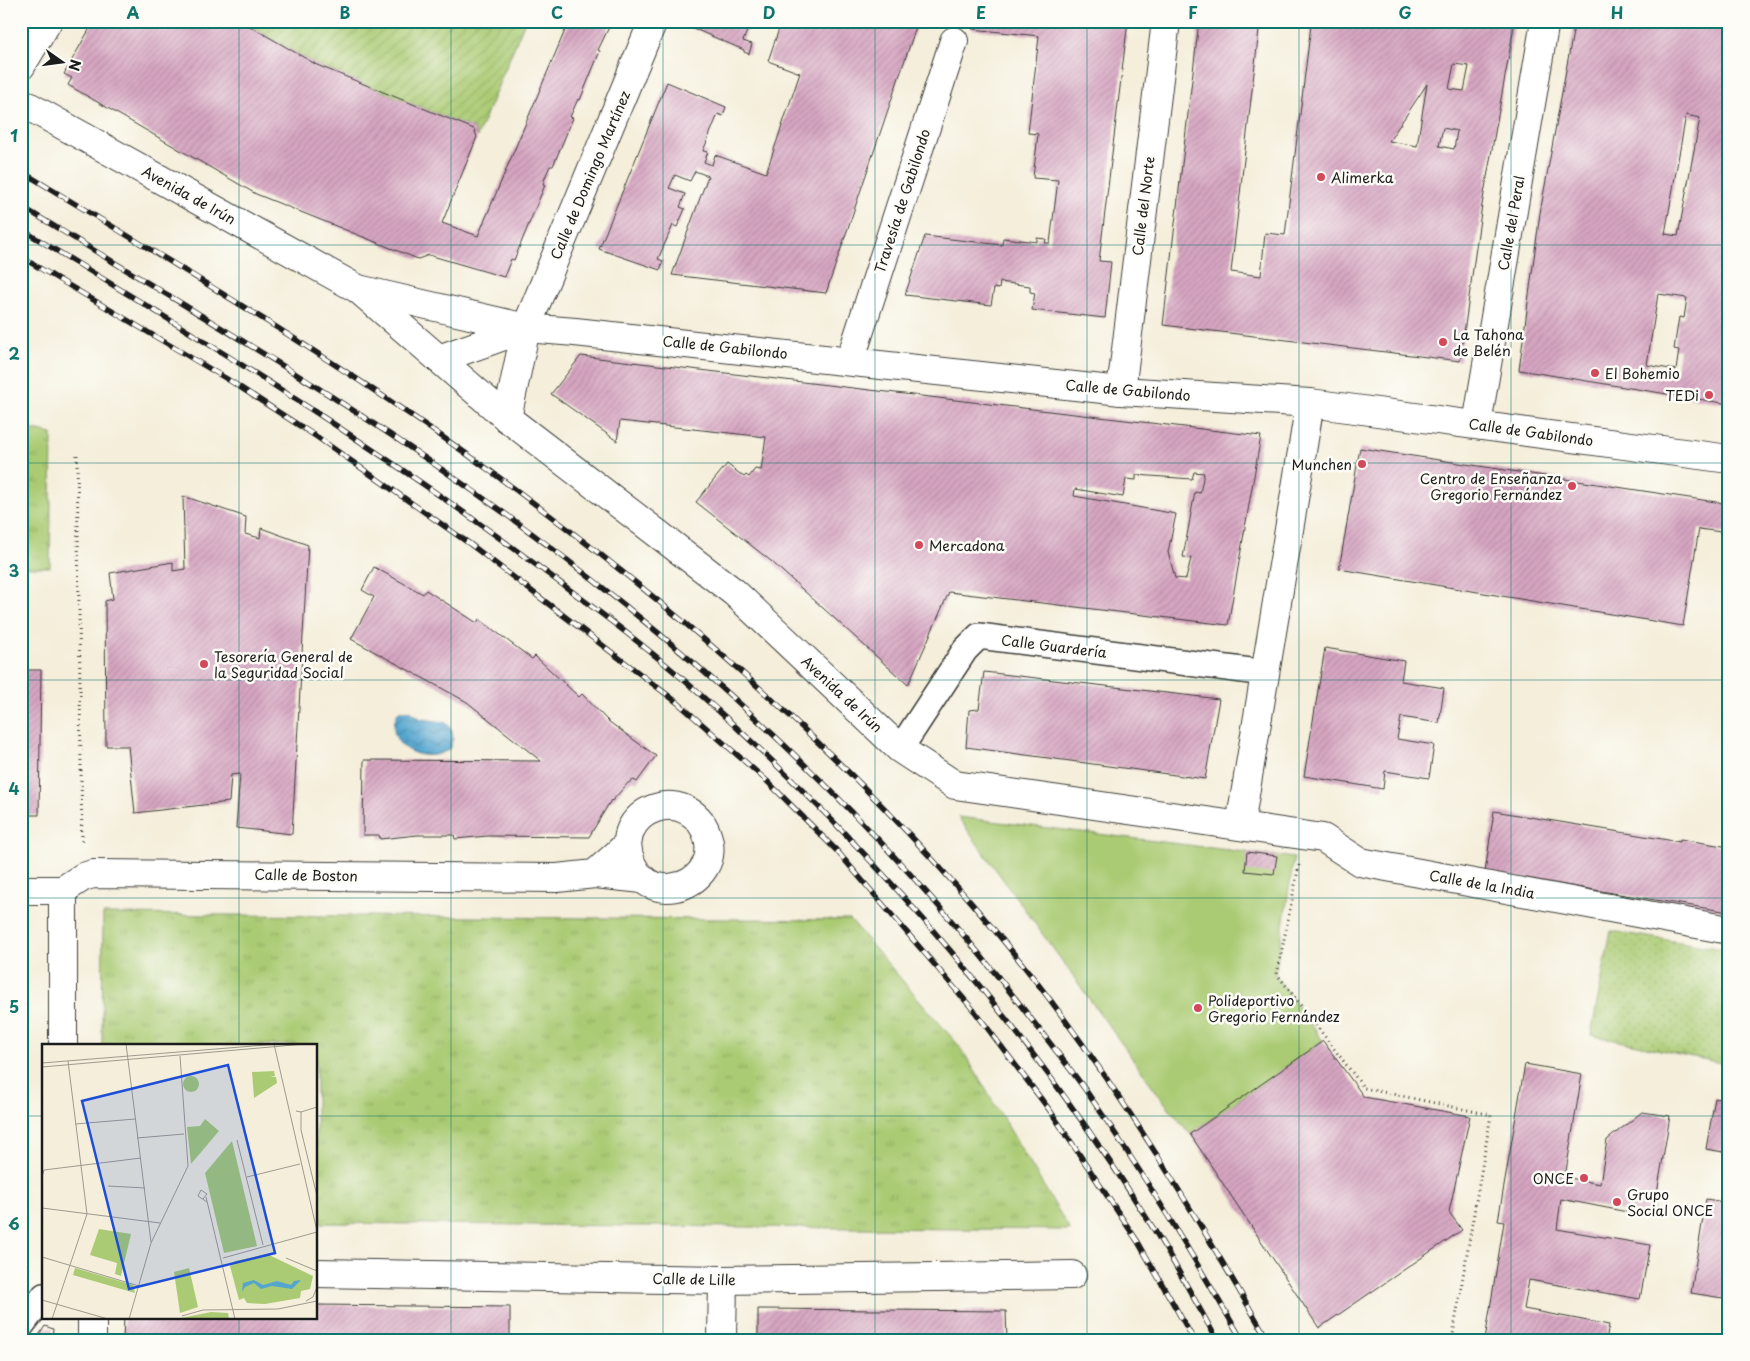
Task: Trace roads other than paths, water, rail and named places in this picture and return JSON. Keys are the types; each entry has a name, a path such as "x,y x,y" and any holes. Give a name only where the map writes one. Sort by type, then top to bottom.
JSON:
{"street":[{"path":"21,66 48,21"},
{"name":"Calle de Domingo Martínez","path":"526,328 653,21"},
{"name":"Calle del Norte","path":"1121,391 1166,21"},
{"name":"Calle del Peral","path":"1476,424 1545,21"},
{"name":"Travesía de Gabilondo","path":"850,360 954,41"},
{"name":"Avenida de Irún","path":"21,102 358,289 507,418 735,592 900,749 955,785 1240,825"},
{"name":"Avenida de Irún","path":"358,289 526,328"},
{"path":"439,359 526,328"},
{"path":"507,418 526,328"},
{"name":"Calle de Gabilondo","path":"526,328 850,360 1121,391 1310,403 1729,459"},
{"path":"1240,825 1310,403"},
{"name":"Calle Guardería","path":"900,749 966,650 979,636 1266,673"},
{"name":"Calle de Boston","path":"21,890 73,884 92,874 557,878 595,874 643,880 654,886 668,888 682,886 693,880 702,870 708,857 709,844 706,830 698,819 688,811 675,806 662,806 648,811 638,819 630,830 627,844 595,874"},
{"name":"Calle de la India","path":"1240,825 1323,838 1360,862 1729,930"},
{"path":"627,844 628,857 633,869 643,880"},
{"path":"63,1044 73,884"},
{"name":"Calle de Lille","path":"318,1273 723,1280 1072,1275"},
{"path":"722,1340 723,1280"},
{"path":"21,1326 42,1299"},
{"path":"92,1318 92,1340"}],"water":[{"path":"399,711 410,711 421,719 445,722 453,734 449,749 439,754 428,755 417,754 407,750 399,743 395,734 394,723"}],"railway":[{"path":"21,171 270,323 453,444 583,541 653,597 788,714 852,775 914,839 974,906 1031,975 1096,1063 1156,1153 1268,1340"},
{"path":"21,206 253,347 405,444 479,495 552,548 678,649 783,744 834,794 931,897 1022,1007 1089,1095 1149,1185 1242,1340"},
{"path":"21,229 286,393 480,524 638,642 675,672 759,749 823,811 885,876 944,943 1000,1012 1055,1083 1106,1156 1155,1231 1217,1340"},
{"path":"21,257 232,382 317,437 470,544 678,703 767,781 837,851 976,1013 1051,1112 1138,1242 1194,1340"}],"place":[{"name":"Alimerka","path":"1321,177"},
{"name":"La Tahona de Belén","path":"1443,342"},
{"name":"El Bohemio","path":"1595,373"},
{"name":"TEDi","path":"1709,395"},
{"name":"Munchen","path":"1362,464"},
{"name":"Centro de Enseñanza Gregorio Fernández","path":"1572,486"},
{"name":"Mercadona","path":"919,545"},
{"name":"Tesorería General de la Seguridad Social","path":"204,664"},
{"name":"Polideportivo Gregorio Fernández","path":"1198,1008"},
{"name":"ONCE","path":"1584,1178"},
{"name":"Grupo Social ONCE","path":"1617,1202"}]}
